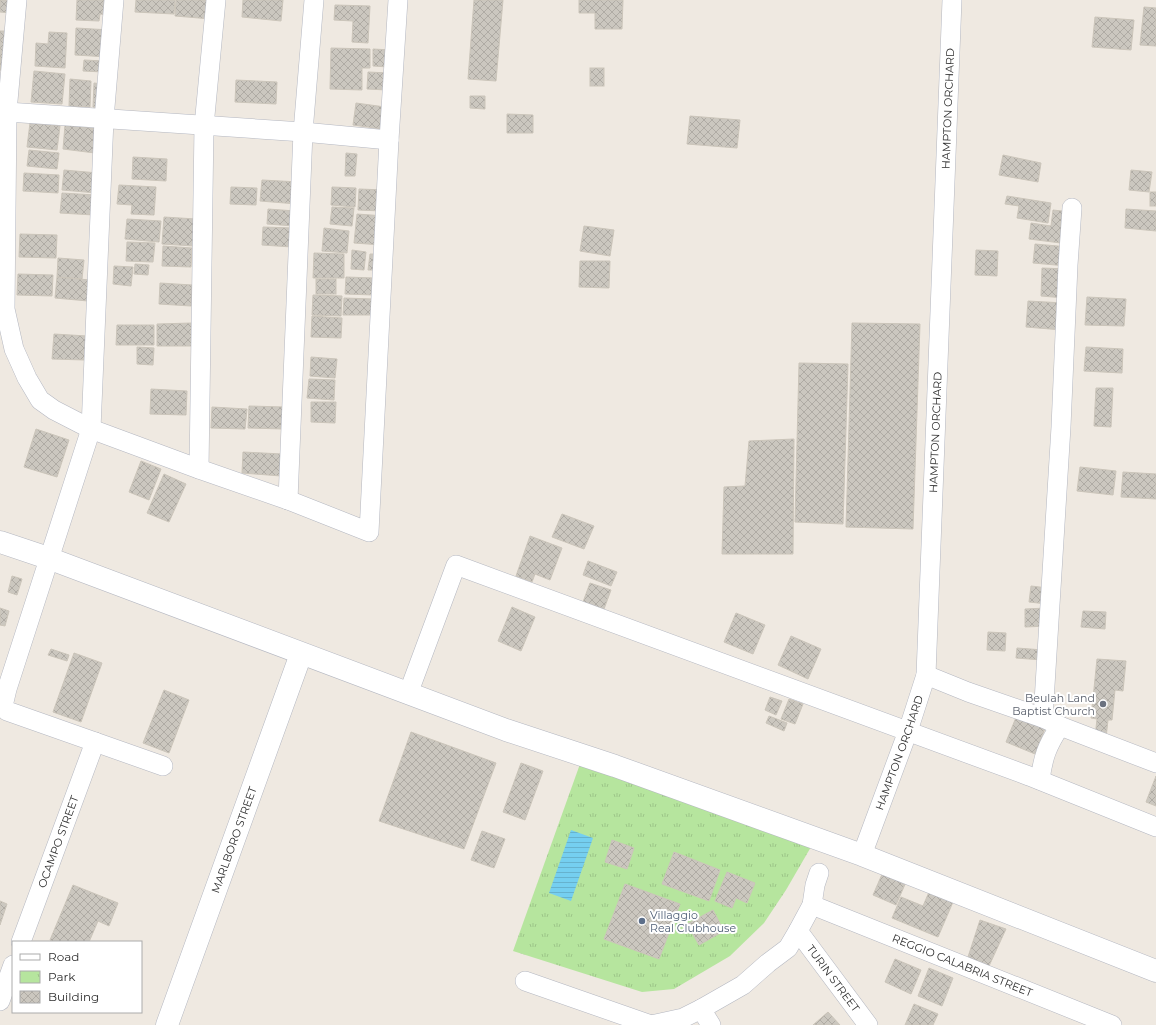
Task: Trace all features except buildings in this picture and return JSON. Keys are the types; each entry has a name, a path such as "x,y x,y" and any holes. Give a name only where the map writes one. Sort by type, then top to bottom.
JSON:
{"street":[{"path":"17,0 7,112 2,309 14,349 27,378 40,400 54,410 91,429 288,500 368,532 398,0"},
{"path":"114,0 104,119 91,429 48,558 7,688 3,706 7,710 163,766"},
{"path":"199,469 204,126 216,0"},
{"path":"288,500 303,132 314,0"},
{"name":"HAMPTON ORCHARD","path":"862,854 908,731 926,675 952,0"},
{"path":"7,112 303,132 389,140"},
{"path":"1040,780 1042,759 1049,742 1051,722 1061,427 1072,208"},
{"path":"0,542 48,558 499,727 615,766 862,854 1156,971"},
{"path":"408,694 456,565 1040,780 1156,827"},
{"name":"MARLBORO STREET","path":"167,1025 301,654"},
{"path":"926,675 1156,763"},
{"name":"OCAMPO STREET","path":"21,941 95,742"},
{"path":"525,981 651,1025 683,1018 743,985 788,948 812,905 815,885 819,873"},
{"name":"REGGIO CALABRIA STREET","path":"812,905 1112,1025"},
{"name":"TURIN STREET","path":"798,931 868,1025"},
{"path":"0,1001 12,968"},
{"path":"700,1009 711,1025"}],"green space":[{"path":"580,764 815,840 786,890 764,923 730,956 674,989 642,992 513,951"}],"water":[{"path":"571,830 593,838 571,901 549,893"}],"place":[{"name":"Beulah Land Baptist Church","path":"1103,704"},
{"name":"Villaggio Real Clubhouse","path":"642,921"}]}
